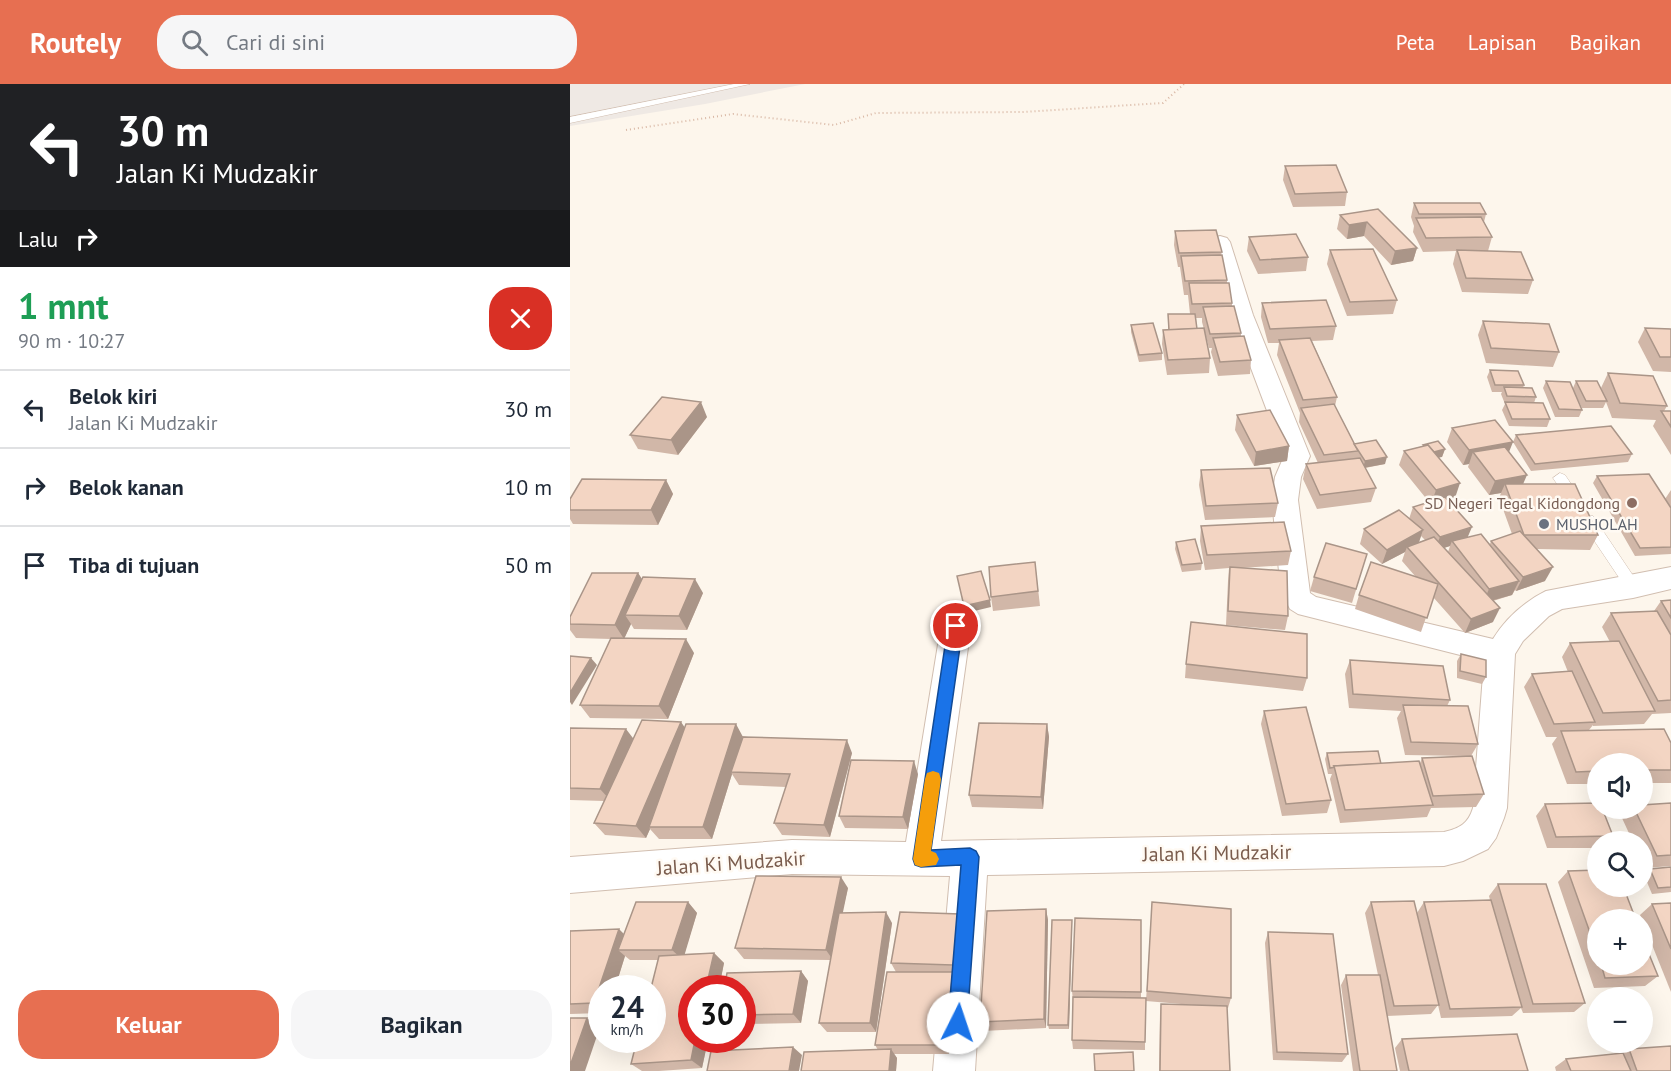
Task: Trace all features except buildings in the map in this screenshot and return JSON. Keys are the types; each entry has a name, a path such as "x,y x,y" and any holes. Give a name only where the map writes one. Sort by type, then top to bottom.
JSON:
{"street":[{"path":"1220,242 1242,315 1297,456 1288,477 1285,500 1296,592 1300,601 1308,606 1500,653 1512,633 1539,608 1556,599 1633,587 1671,578"},
{"path":"921,859 956,626"},
{"name":"Jalan Ki Mudzakir","path":"570,875 792,857 921,859 1444,849 1470,843 1484,830 1490,808 1500,653"},
{"path":"954,1071 970,857"}],"lane":[{"path":"570,120 746,84"},
{"path":"1560,478 1633,587"}],"path":[{"path":"625,130 733,114 834,125 876,113 1023,112 1163,104 1184,84"}],"shaded area":[{"path":"570,84 805,84 705,104 570,126"}],"slow traffic":[{"path":"930,859 921,859 933,779"}],"place":[{"name":"SD Negeri Tegal Kidongdong","path":"1632,503"},
{"name":"MUSHOLAH","path":"1544,524"}],"route":[{"path":"956,626 921,859 970,857 958,1023"}]}
